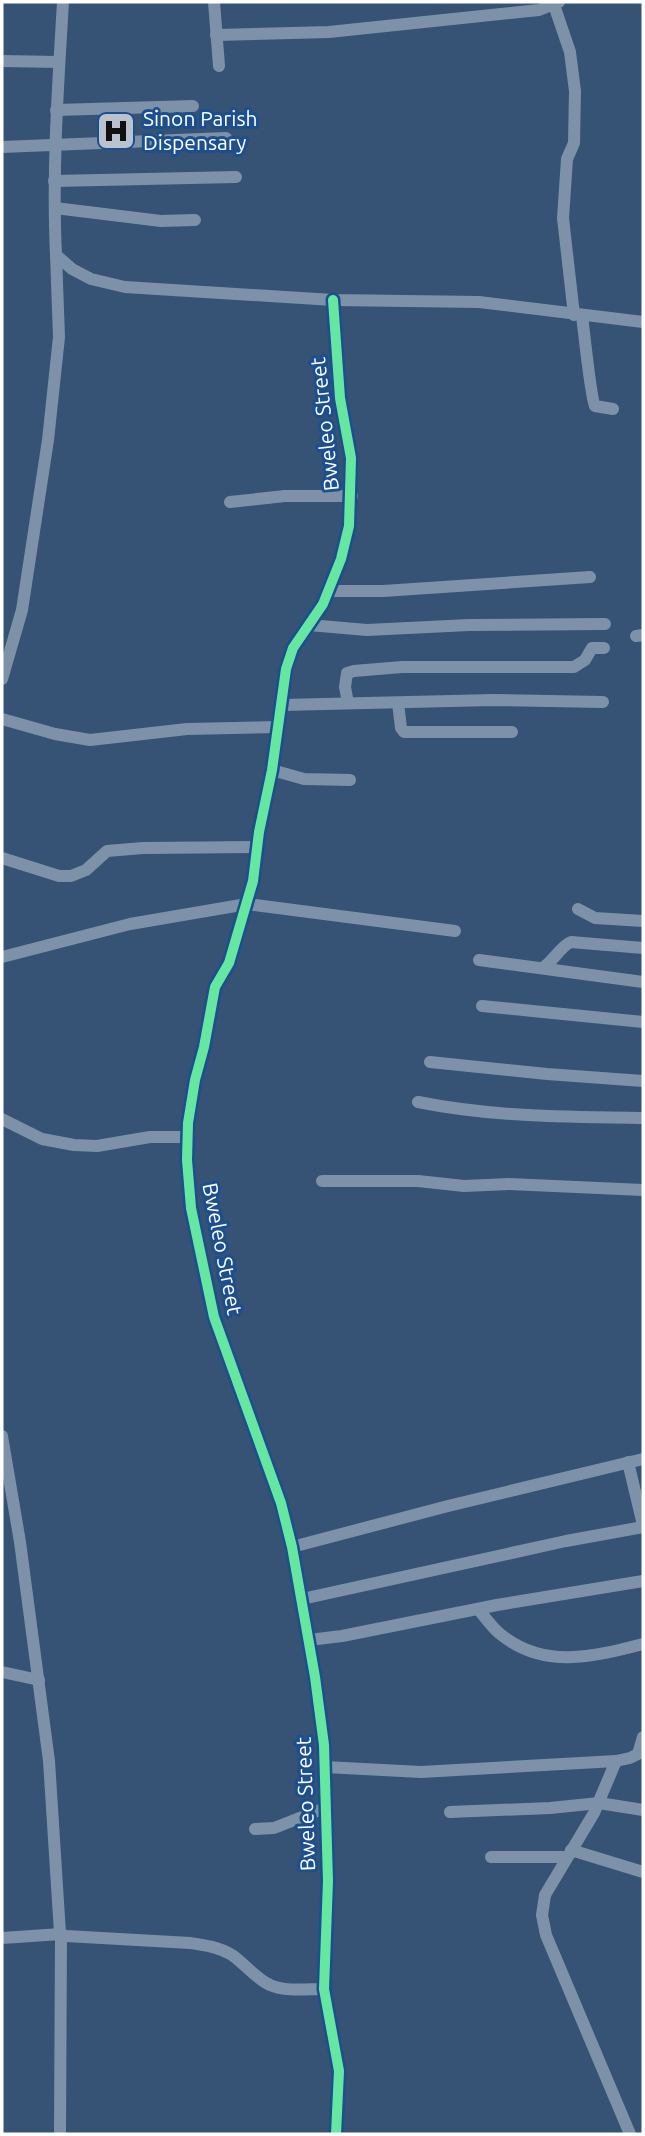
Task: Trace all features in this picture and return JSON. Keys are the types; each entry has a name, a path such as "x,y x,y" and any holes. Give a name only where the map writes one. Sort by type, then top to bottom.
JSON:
{"street":[{"path":"2,679 22,610 48,440 59,337 54,181 63,2"},
{"path":"214,2 219,66"},
{"path":"216,35 329,32 539,10 555,2 570,52 575,91 573,143 567,159 563,218 591,378 592,401 595,406 613,410"},
{"path":"2,61 59,62"},
{"path":"56,110 193,106"},
{"path":"2,147 226,138"},
{"path":"54,181 236,177"},
{"path":"55,208 161,221 195,220"},
{"path":"56,255 72,269 91,279 125,287 333,300 479,302 643,323"},
{"name":"Bweleo Street","path":"333,300 340,398 351,458 352,496 349,526 329,591 289,658 253,881 229,963 215,987 195,1080 188,1137 191,1208 214,1317 281,1503 309,1640 324,1745 328,1881 324,1989 339,2071 336,2134"},
{"path":"230,502 285,496 352,496"},
{"path":"329,591 383,591 590,577"},
{"path":"309,625 367,630 470,625 605,624"},
{"path":"348,703 345,679 347,673 354,671 402,667 574,667 585,660 592,648 604,648"},
{"path":"282,705 493,700 603,702"},
{"path":"398,703 401,728 404,732 512,732"},
{"path":"2,719 55,734 90,740 187,729 279,727"},
{"path":"272,770 304,779 350,780"},
{"path":"2,858 48,873 71,876 86,870 107,851 257,847"},
{"path":"2,957 130,924 247,904 455,932"},
{"path":"578,909 595,918 643,920"},
{"path":"544,967 564,945 571,942 643,948"},
{"path":"479,960 643,982"},
{"path":"482,1006 643,1022"},
{"path":"430,1062 643,1081"},
{"path":"418,1102 511,1116 643,1118"},
{"path":"2,1119 42,1139 74,1145 97,1146 150,1137 188,1137"},
{"path":"322,1181 418,1181 464,1186 509,1184 643,1189"},
{"path":"2,1436 20,1542 49,1760 61,1934 60,2134"},
{"path":"292,1548 643,1459"},
{"path":"302,1599 643,1526 628,1462"},
{"path":"309,1640 643,1581"},
{"path":"478,1609 498,1632 511,1642 551,1658 575,1658 643,1644"},
{"path":"2,1672 39,1680"},
{"path":"325,1768 421,1772 616,1761 630,1758 643,1745"},
{"path":"616,1761 599,1803 542,1902 544,1925 630,2134"},
{"path":"450,1812 599,1803 643,1810"},
{"path":"255,1829 274,1828 325,1808"},
{"path":"491,1857 569,1854 643,1872"},
{"path":"2,1938 61,1934 209,1946 222,1949 272,1986 291,1990 324,1989"}],"cycle path":[{"path":"333,300 340,398 351,458 349,526 341,559 323,604 293,648 286,669 253,881 229,963 215,987 188,1123 187,1160 191,1208 214,1317 281,1503 292,1547 315,1677 324,1745 328,1881 324,1989 339,2071 336,2134"}],"place":[{"name":"Sinon Parish Dispensary","path":"116,131"}]}
